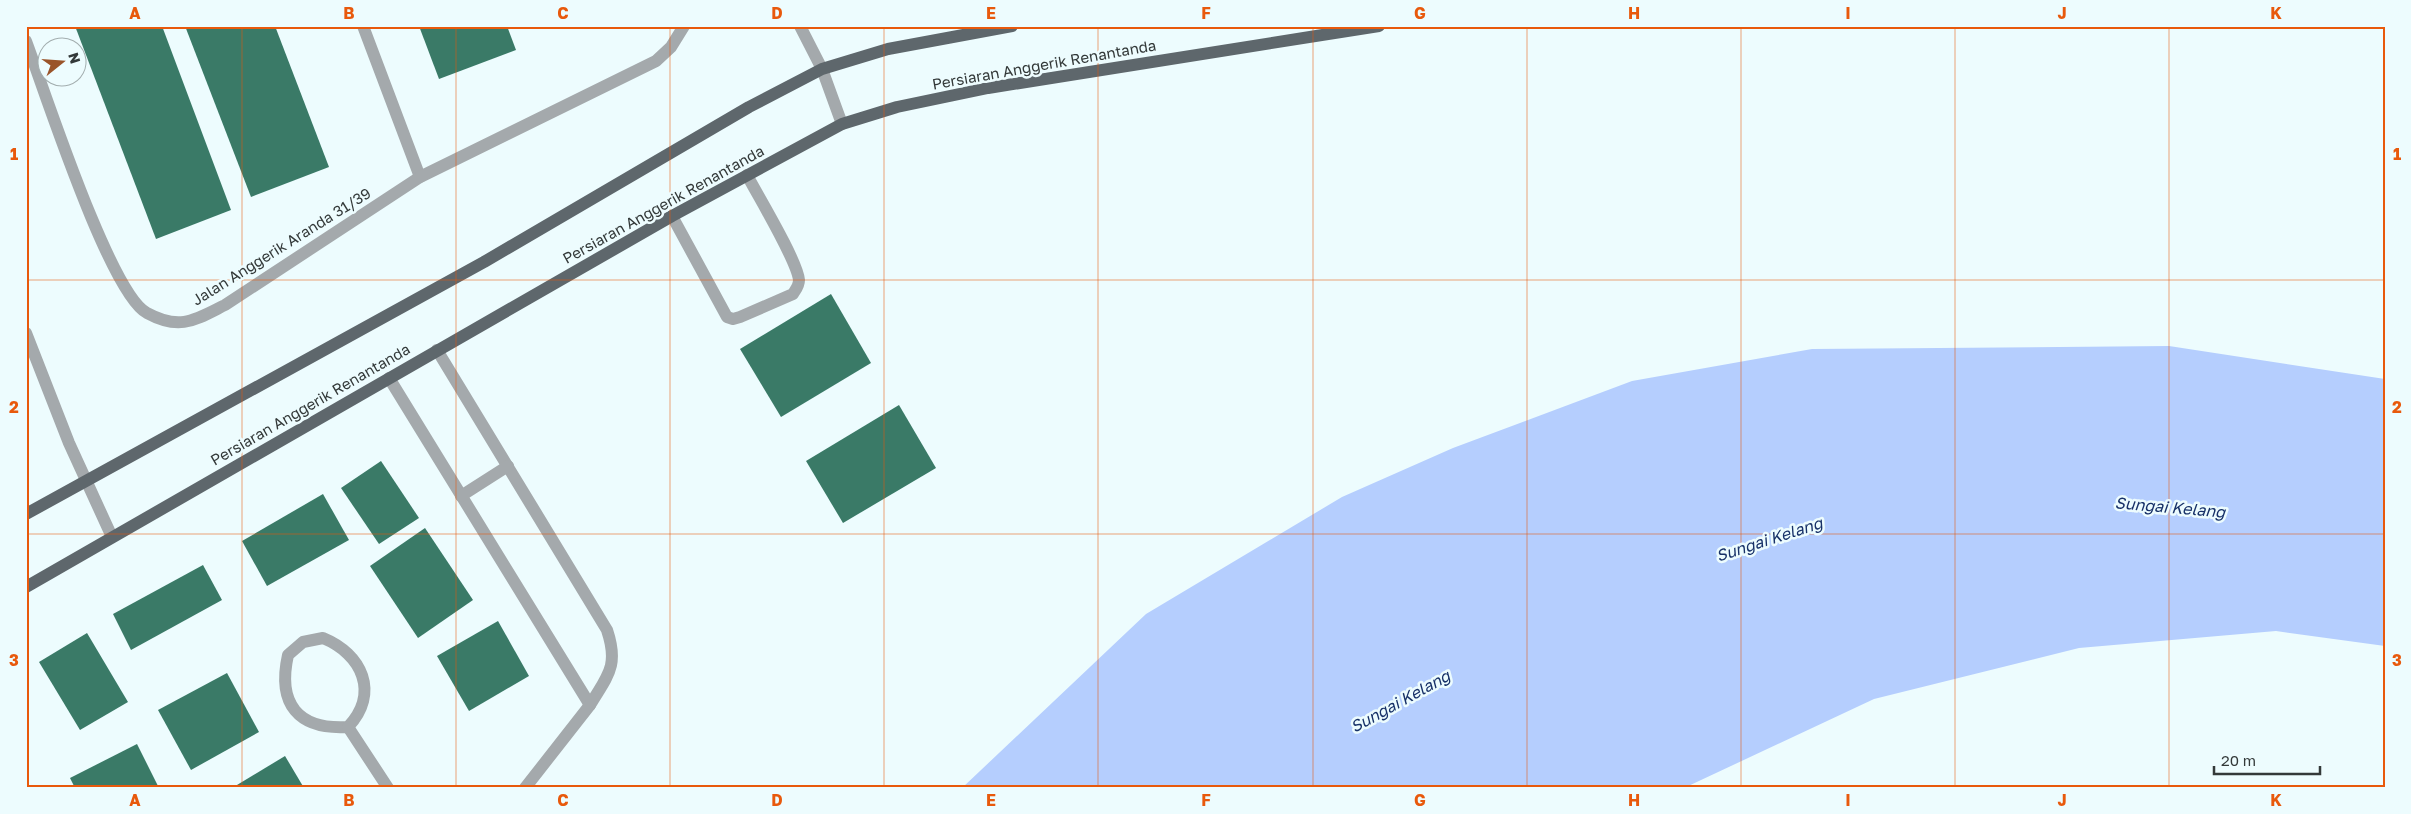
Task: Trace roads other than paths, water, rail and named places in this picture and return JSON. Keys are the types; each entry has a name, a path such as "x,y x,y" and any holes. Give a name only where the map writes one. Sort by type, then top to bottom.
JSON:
{"main road":[{"path":"26,514 484,262 749,107 822,70 888,49 1012,26"},
{"name":"Persiaran Anggerik Renantanda","path":"26,586 672,216 842,124 897,107 988,88 1379,26"}],"street":[{"path":"363,26 420,177"},
{"name":"Jalan Anggerik Aranda 31/39","path":"26,41 104,249 128,295 145,313 167,321 191,322 225,305 420,177 656,62 671,47 684,26"},
{"path":"800,26 822,70 842,124"},
{"path":"672,216 727,317 733,319 740,317 793,294 798,287 799,280 793,262 747,175"},
{"path":"26,333 86,480 112,537"},
{"path":"438,350 607,630 613,648 611,668 590,705 525,788"},
{"path":"389,378 590,705"},
{"path":"461,496 508,466"},
{"path":"323,638 338,644 351,655 361,671 365,691 360,714 348,727 328,729 304,720 291,704 284,686 285,669 288,655 303,642 323,638"},
{"path":"348,727 388,788"}],"water":[{"name":"Sungai Kelang","path":"2169,346 2385,379 2385,646 2276,631 2079,648 1874,699 1684,788 962,788 1146,614 1342,497 1453,448 1632,381 1812,349"}]}
